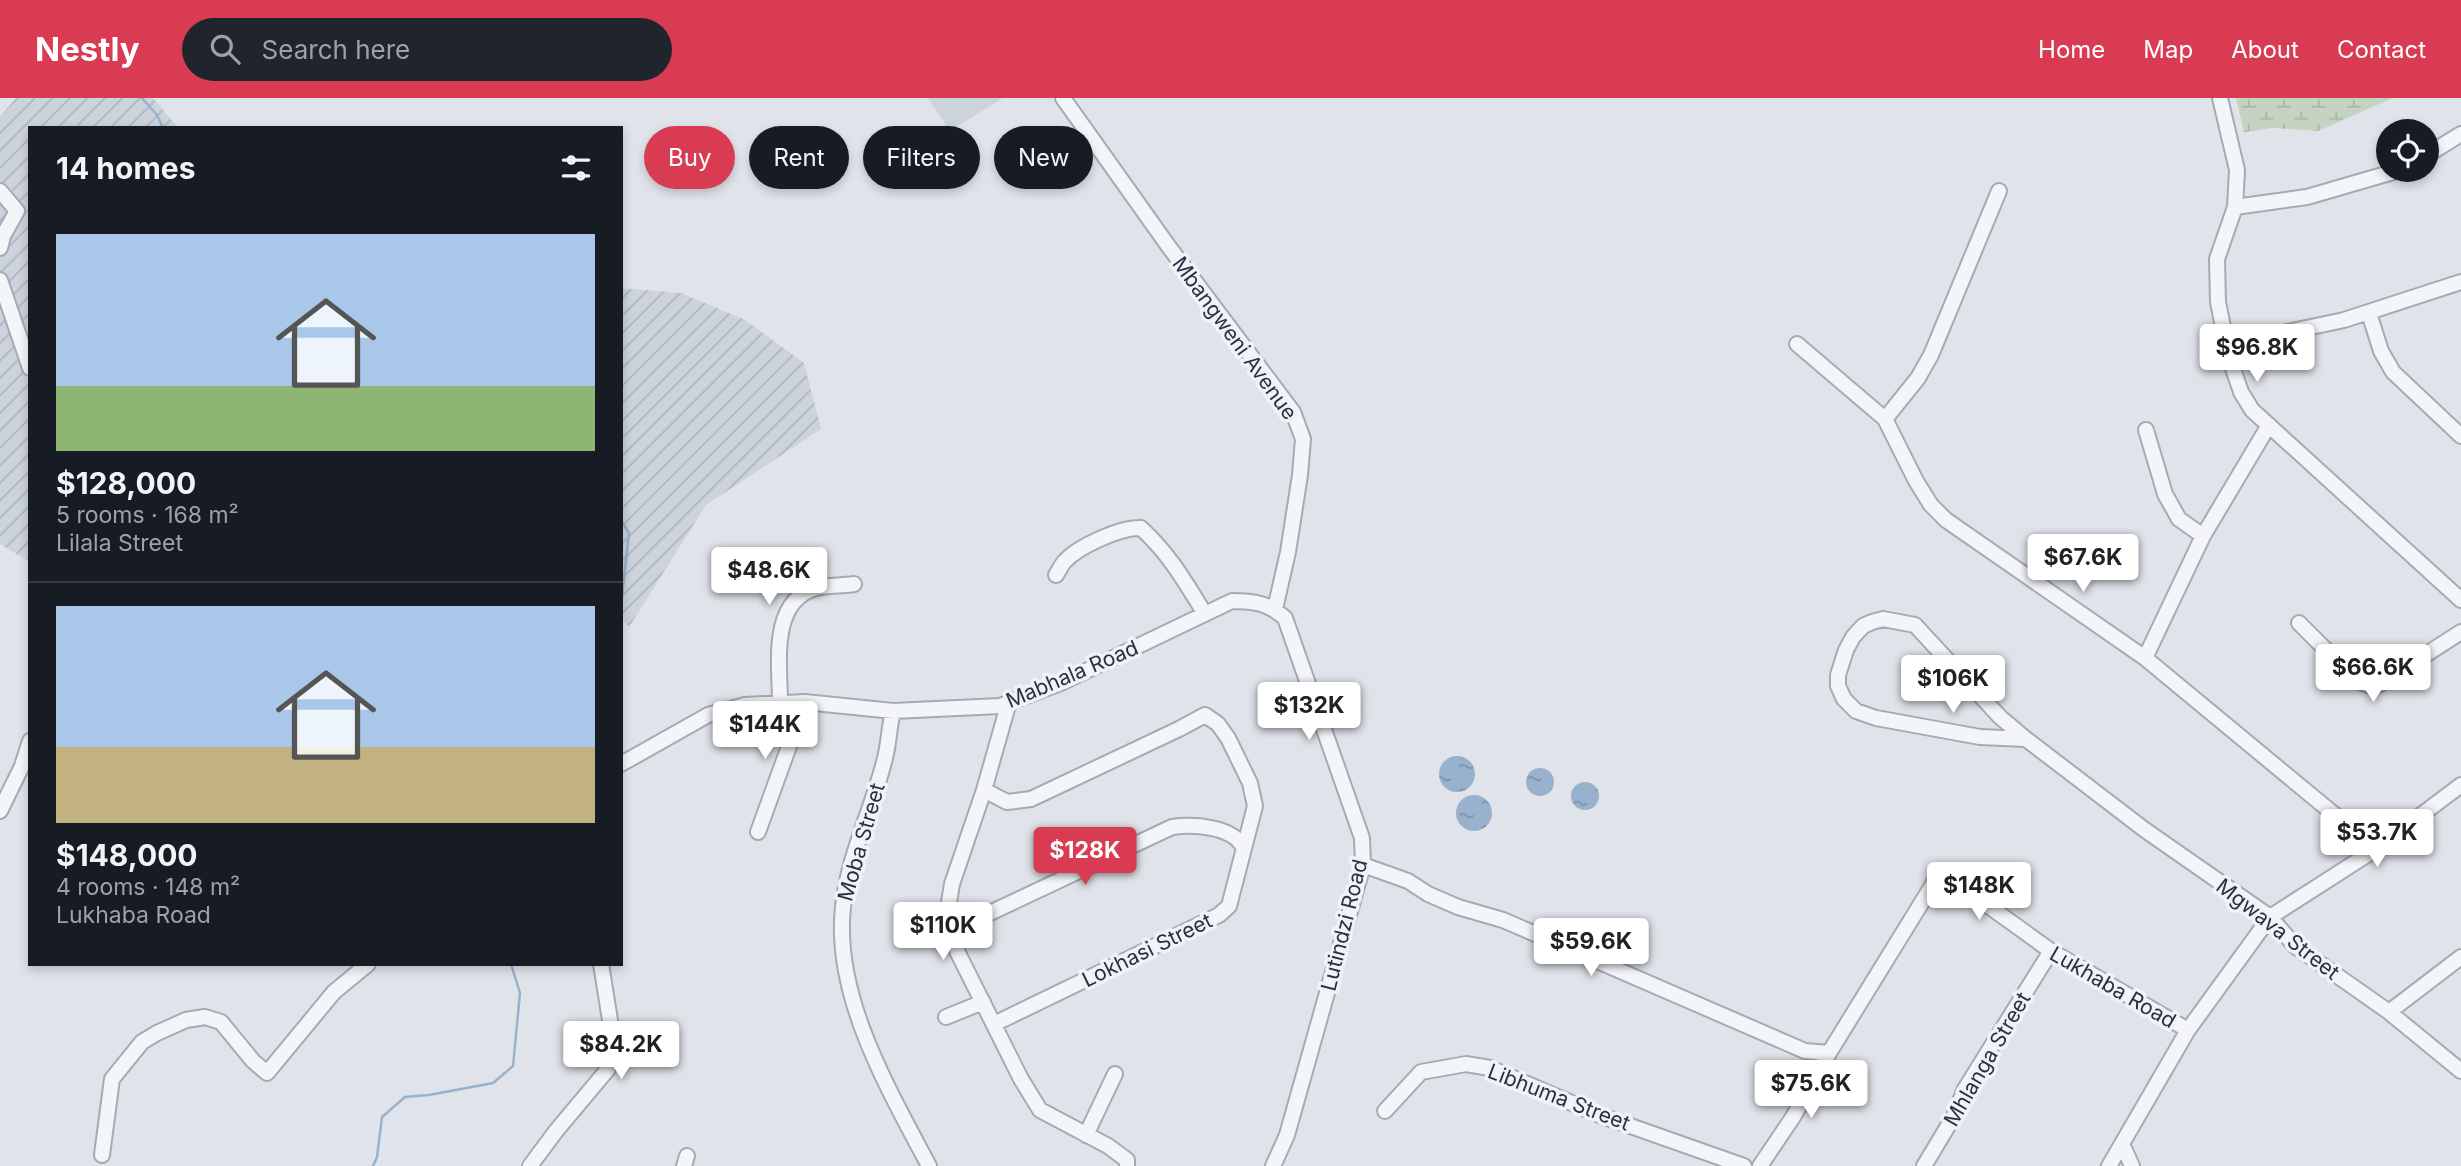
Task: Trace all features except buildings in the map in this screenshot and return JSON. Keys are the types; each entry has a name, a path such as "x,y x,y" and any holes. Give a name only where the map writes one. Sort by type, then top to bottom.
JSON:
{"street":[{"name":"Mbangweni Avenue","path":"1063,98 1169,247 1293,412 1303,439 1300,475 1288,552 1275,609"},
{"path":"2220,98 2237,170 2235,207 2217,259 2218,302 2241,392 2252,410 2461,600"},
{"path":"2439,148 2461,134"},
{"path":"2235,207 2307,197 2376,177"},
{"path":"0,191 17,211 3,236 0,248"},
{"path":"1885,419 1918,378 1931,355 1998,191"},
{"path":"0,280 28,362"},
{"path":"2227,345 2369,313 2461,282"},
{"path":"2369,313 2381,351 2393,372 2461,436"},
{"path":"1797,344 1885,419 1916,481 1931,505 1946,520 2145,658 2376,849"},
{"path":"2145,658 2203,536 2269,425"},
{"path":"2146,429 2165,494 2179,519 2203,536"},
{"path":"1056,575 1063,562 1077,552 1128,528 1141,528 1174,562 1205,614"},
{"path":"780,704 781,630 785,612 798,598 814,588 854,584"},
{"name":"Mabhala Road","path":"623,763 708,715 745,705 805,702 892,711 1000,706 1063,682 1232,601 1259,601 1275,609"},
{"name":"Lutindzi Road","path":"1273,1166 1287,1135 1363,865 1362,838 1285,618 1275,609"},
{"name":"Mgwava Street","path":"2026,739 1980,737 1876,718 1856,711 1844,699 1838,686 1838,675 1853,637 1863,626 1883,619 1915,625 2000,717 2026,739 2144,830 2270,917 2295,946 2389,1012 2461,1071"},
{"path":"2299,623 2357,681 2371,686 2380,684 2461,632"},
{"path":"758,832 805,702"},
{"path":"1009,702 984,790 952,884 947,914 957,951 1021,1079 1040,1110 1127,1160 1128,1166"},
{"name":"Moba Street","path":"892,711 886,756 847,878 842,909 843,940 846,972 869,1044 929,1166"},
{"name":"Lokhasi Street","path":"984,790 1007,802 1031,799 1205,715 1218,724 1228,738 1250,783 1255,806 1229,906 1219,915 994,1024"},
{"path":"0,811 28,747"},
{"path":"2109,1166 2188,1030 2270,917 2376,849 2461,785"},
{"path":"947,914 975,920 1172,827 1198,827 1231,835 1241,842 1243,847"},
{"path":"1363,865 1408,881 1428,894 1458,907 1503,920 1805,1051 1829,1053"},
{"name":"Lukhaba Road","path":"1760,1166 1793,1117 1829,1053 1940,875 1947,876 2051,951 2188,1030"},
{"name":"Mhlanga Street","path":"1924,1166 1954,1116 1965,1089 2051,951"},
{"path":"2389,1012 2461,957"},
{"path":"102,1155 112,1079 142,1042 186,1020 205,1017 222,1022 253,1061 267,1073 334,992 366,966"},
{"path":"530,1166 608,1069 610,1020 601,966"},
{"path":"946,1017 983,1002"},
{"name":"Libhuma Street","path":"1385,1111 1421,1072 1466,1064 1490,1068 1602,1116 1744,1166"},
{"path":"1086,1135 1115,1074"},
{"path":"2122,1144 2132,1166"}],"shaded area":[{"path":"16,98 153,98 176,126 28,126 28,561 0,544 0,117"},
{"path":"928,98 1003,98 958,126 947,126"},
{"path":"623,288 681,293 745,320 804,363 821,429 706,505 629,627 623,620"}],"green space":[{"path":"2236,98 2393,98 2318,131 2273,128 2244,132"}],"water":[{"path":"1457,756 1470,761 1475,774 1470,787 1457,792 1444,787 1439,774 1444,761"},
{"path":"1540,768 1550,772 1554,782 1550,792 1540,796 1530,792 1526,782 1530,772"},
{"path":"1585,782 1595,786 1599,796 1595,806 1585,810 1575,806 1571,796 1575,786"},
{"path":"1474,795 1487,800 1492,813 1487,826 1474,831 1461,826 1456,813 1461,800"}],"waterway":[{"path":"142,98 157,115 162,126"},
{"path":"623,523 629,533 623,587"},
{"path":"373,1166 377,1157 382,1117 405,1097 493,1083 513,1066 520,993 512,966"}]}
